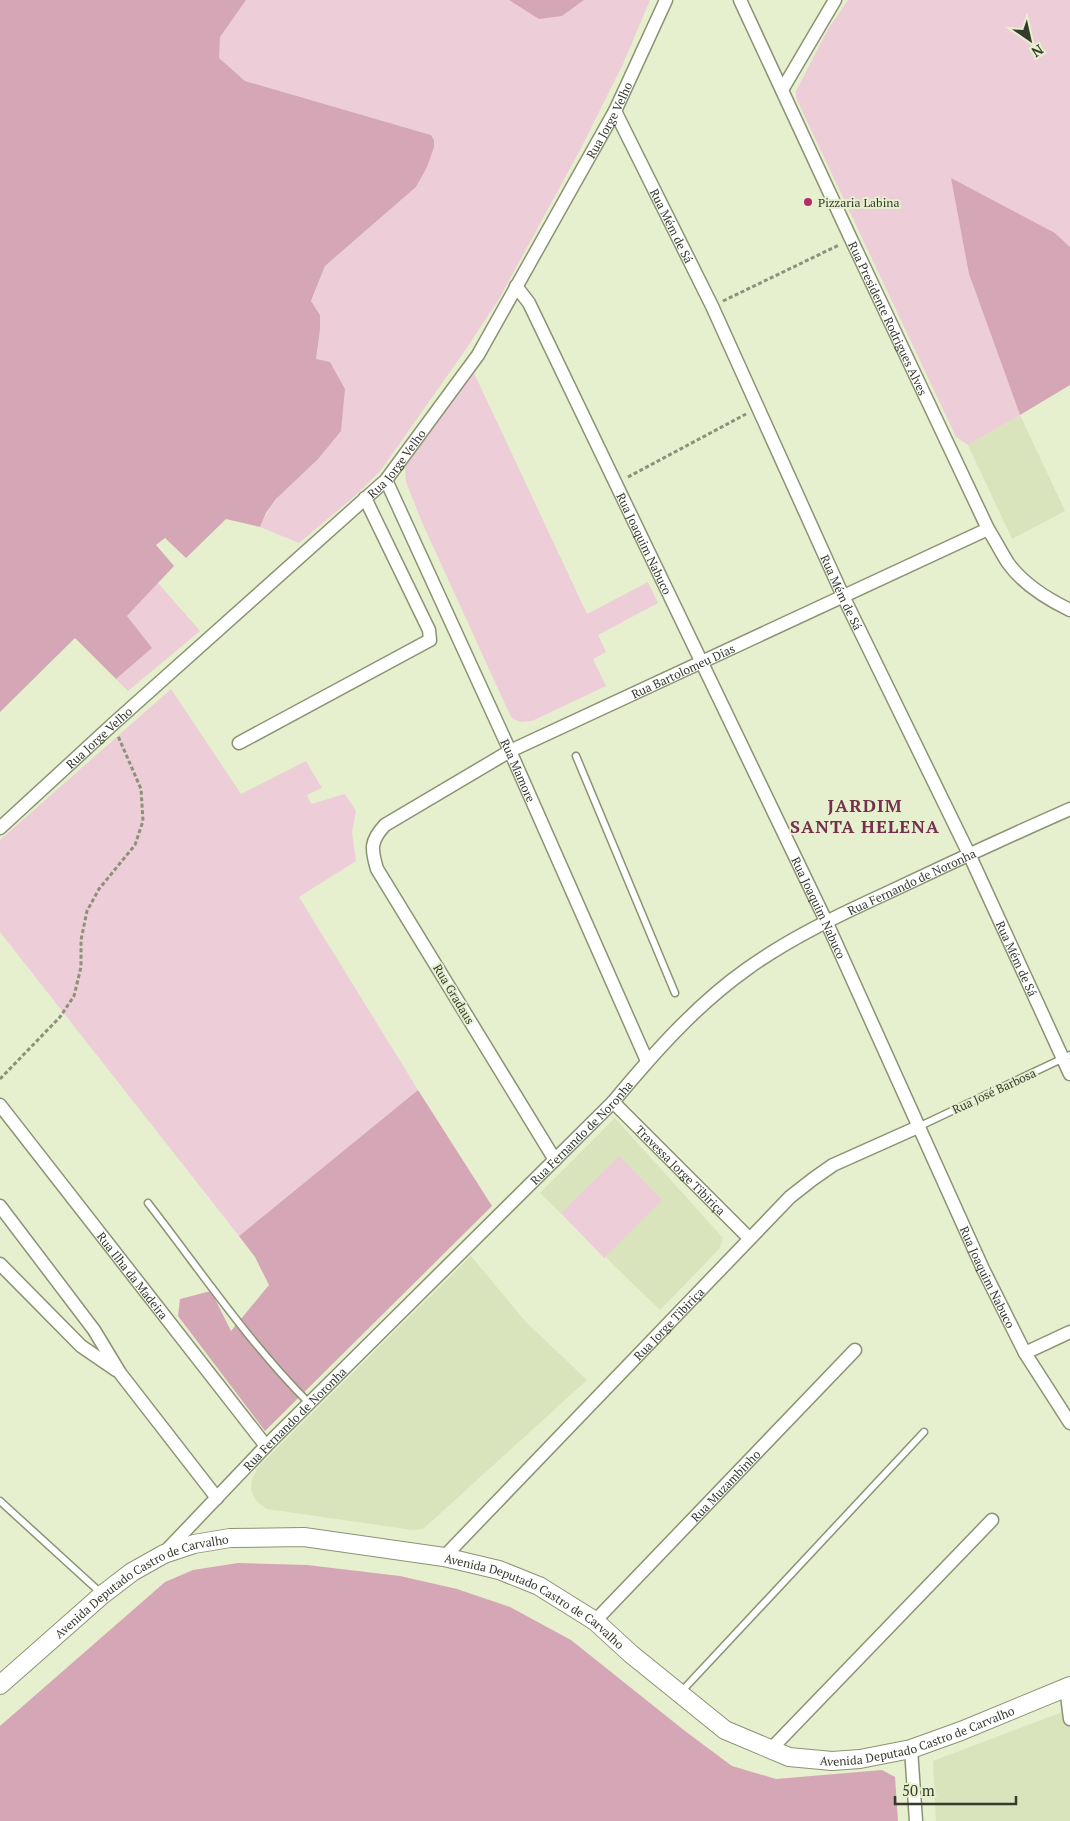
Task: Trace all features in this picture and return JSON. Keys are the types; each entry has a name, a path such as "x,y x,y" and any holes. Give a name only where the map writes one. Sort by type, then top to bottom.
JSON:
{"main road":[{"name":"Avenida Deputado Castro de Carvalho","path":"3,1678 102,1595 132,1572 164,1554 194,1544 230,1538 304,1536 444,1557 499,1570 539,1586 595,1621 679,1694 725,1730 789,1757 832,1761 860,1759 911,1748 961,1731 1068,1686"}],"street":[{"name":"Rua Jorge Velho","path":"0,828 113,724 386,480 478,355 615,111 666,0"},
{"name":"Rua Presidente Rodrigues Alves","path":"740,0 850,239 988,529 1009,564 1032,588 1070,610"},
{"path":"782,90 835,0"},
{"name":"Rua Mém de Sá","path":"615,111 712,306 843,596 1066,1057 1070,1074"},
{"name":"Rua Joaquim Nabuco","path":"516,286 529,303 826,921 983,1269 1026,1353 1070,1423"},
{"name":"Rua Mamore","path":"386,480 510,751 647,1061"},
{"path":"239,743 430,640 429,630 365,498"},
{"name":"Rua Bartolomeu Dias","path":"384,825 510,751 988,529"},
{"name":"Rua Fernando de Noronha","path":"164,1554 266,1446 613,1102 647,1061 728,983 748,968 826,921 969,854 1070,810"},
{"name":"Rua Gradaus","path":"384,825 372,844 377,869 555,1160"},
{"name":"Travessa Jorge Tibiriça","path":"613,1102 749,1238"},
{"name":"Rua Ilha da Madeira","path":"0,1105 266,1446"},
{"name":"Rua Jorge Tibiriça","path":"444,1557 790,1197 833,1166 918,1127"},
{"path":"0,1206 94,1330 120,1373 217,1498"},
{"path":"0,1264 81,1346 120,1373"},
{"path":"1026,1353 1070,1332"},
{"name":"Rua Muzambinho","path":"595,1621 855,1350"},
{"path":"771,1749 992,1520"},
{"path":"1068,1686 1070,1719"},
{"path":"911,1748 916,1821"}],"lane":[{"path":"576,756 675,993"},
{"name":"Rua José Barbosa","path":"918,1127 1066,1057"},
{"path":"148,1202 247,1332 285,1379 309,1403"},
{"path":"679,1694 924,1432"},
{"path":"0,1501 102,1595"}],"path":[{"path":"712,306 850,239"},
{"path":"616,484 758,408"},
{"path":"0,1080 60,1017 74,996 81,967 81,940 86,911 99,889 135,846 143,821 141,789 113,724"}],"shaded area":[{"path":"0,0 246,0 220,37 219,58 245,81 431,135 434,140 434,147 427,167 416,187 325,266 311,301 320,315 316,359 330,362 345,389 341,431 318,459 276,499 266,513 260,527 226,519 186,558 165,538 156,545 174,566 127,616 152,648 116,679 75,638 0,712"},
{"path":"246,0 509,0 562,16 584,0 650,0 623,64 580,150 499,299 381,470 355,496 299,543 260,527 278,498 318,459 316,359 320,315 311,302 325,266 416,187 434,140 431,135 245,81 219,59 219,37"},
{"path":"509,0 584,0 562,16 539,19"},
{"path":"848,0 1070,0 1070,247 1055,233 969,274 1020,415 968,445 956,437 796,98 796,91 828,29"},
{"path":"951,178 1055,233 1070,247 1070,385 1020,415 969,274"},
{"path":"474,373 587,614 648,582 658,603 598,635 606,652 593,659 606,686 532,721 521,722 513,719 510,715 421,520 406,482 405,469 407,460"},
{"path":"1020,415 1065,511 1012,539 968,445"},
{"path":"158,583 200,631 128,691 116,679 151,648 127,616"},
{"path":"171,689 241,794 306,761 322,788 307,795 311,804 345,794 356,811 352,832 356,861 299,897 418,1090 239,1236 0,932 0,840"},
{"path":"418,1090 492,1206 265,1431 178,1316 180,1299 211,1291 231,1331 269,1285 255,1257 239,1236"},
{"path":"615,1118 723,1238 720,1248 660,1310 540,1193"},
{"path":"619,1156 662,1200 604,1258 561,1213"},
{"path":"471,1256 525,1321 587,1380 423,1529 413,1530 267,1509 257,1502 251,1490 252,1479 258,1467"},
{"path":"238,1563 307,1565 400,1576 457,1589 510,1607 571,1640 732,1766 776,1779 882,1770 895,1777 898,1821 0,1821 0,1726 165,1582 193,1570"},
{"path":"1070,1709 1070,1821 936,1821 933,1761"}],"place":[{"name":"Pizzaria Labina","path":"808,202"}],"district":[{"name":"JARDIM SANTA HELENA","path":"865,815"}]}
